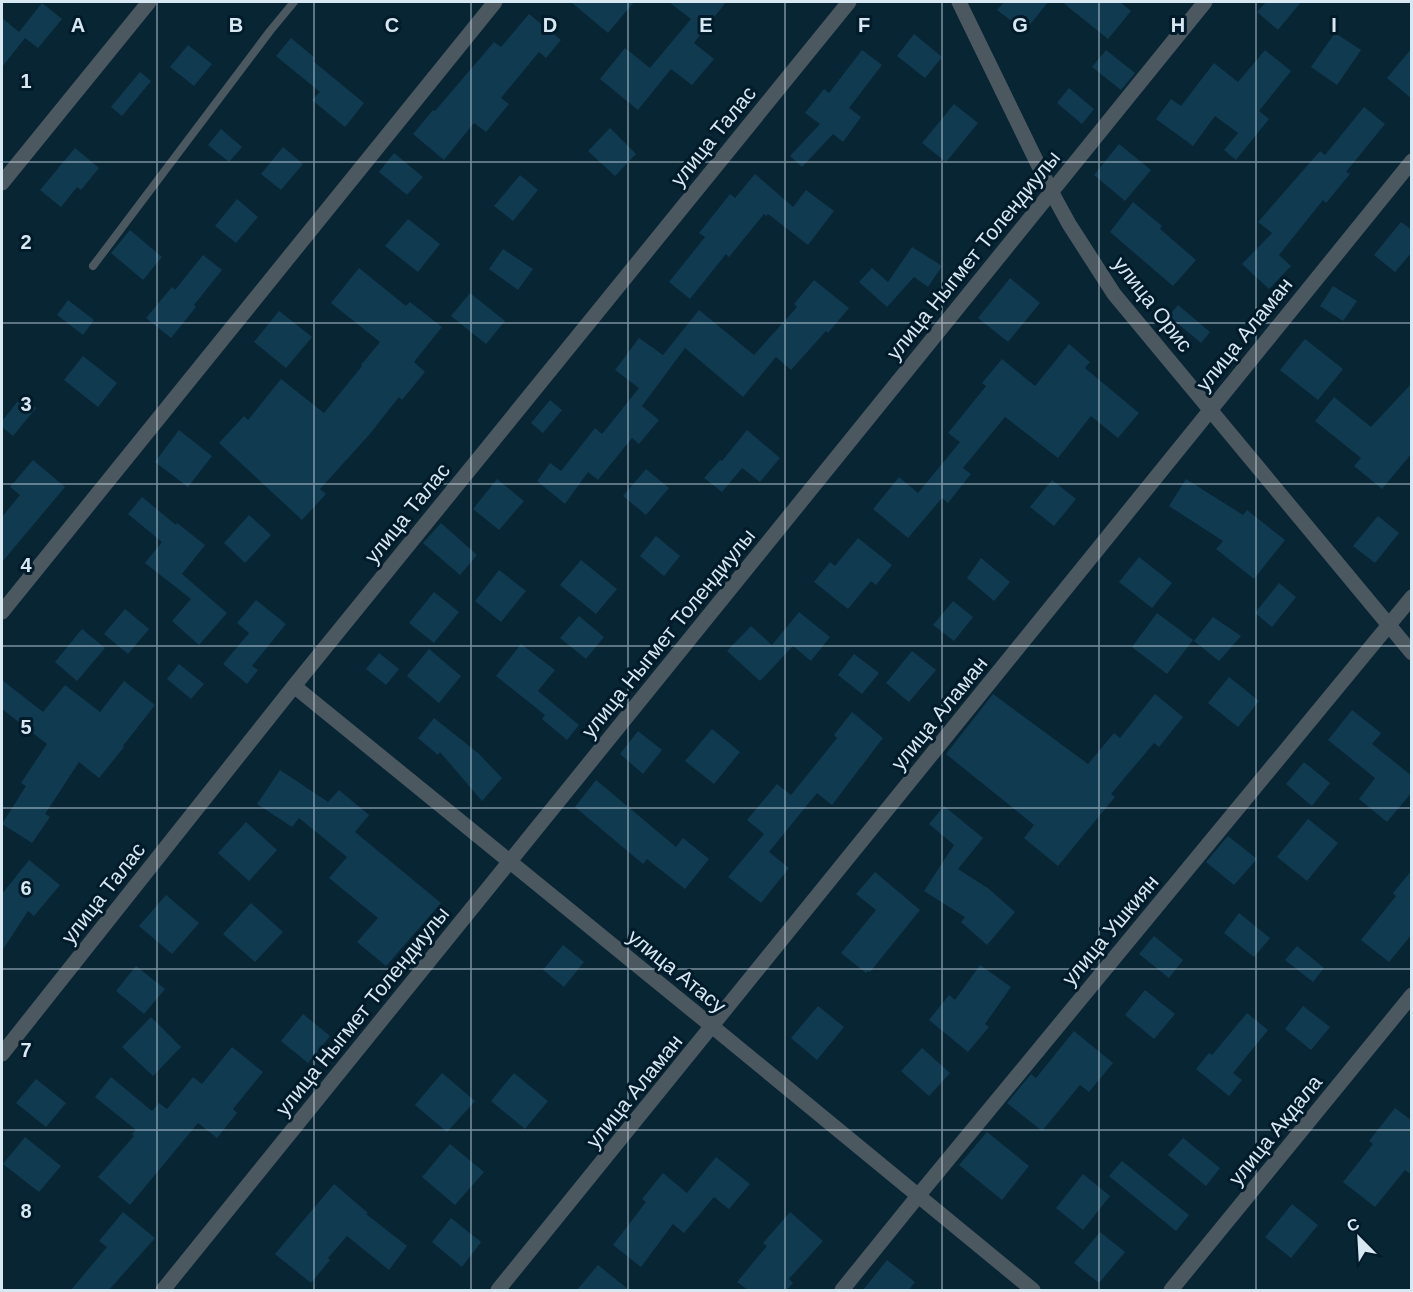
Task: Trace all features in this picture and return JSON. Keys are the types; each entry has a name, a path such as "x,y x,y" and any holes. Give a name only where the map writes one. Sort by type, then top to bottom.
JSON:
{"street":[{"path":"2,183 149,2"},
{"path":"2,612 495,2"},
{"name":"улица Талас","path":"2,1054 294,686 849,2"},
{"name":"улица Орис","path":"959,2 1051,191 1069,224 1114,294 1412,653"},
{"name":"улица Ныгмет Толендиулы","path":"163,1290 1205,2"},
{"name":"улица Аламан","path":"498,1290 1412,161"},
{"name":"улица Ушкиян","path":"842,1290 1412,597"},
{"name":"улица Атасу","path":"294,686 1033,1290"},
{"name":"улица Акдала","path":"1171,1290 1412,995"}],"lane":[{"path":"93,266 294,2"}],"building":[{"path":"571,2 634,2 608,33"},
{"path":"669,2 726,2 694,43 714,59 692,85 671,69 638,110 600,79 625,48 650,68 691,19"},
{"path":"1004,2 1048,2 1025,31 997,10"},
{"path":"1062,2 1120,2 1131,11 1108,39"},
{"path":"1266,2 1301,2 1278,30 1257,12"},
{"path":"42,3 62,19 38,48 25,38 2,67 2,18 19,32"},
{"path":"529,14 561,40 546,58 539,52 501,98 509,104 486,132 474,123 444,160 413,134 494,42 501,47"},
{"path":"1335,33 1361,50 1337,85 1311,67"},
{"path":"914,34 942,57 925,78 897,56"},
{"path":"291,38 315,58 313,61 364,103 345,127 312,100 320,92 276,56"},
{"path":"188,45 212,64 194,86 170,67"},
{"path":"1412,48 1412,99 1387,78"},
{"path":"862,50 882,65 849,108 861,117 843,142 833,134 802,167 790,156 820,124 805,113 824,89 829,93"},
{"path":"1106,50 1135,73 1121,90 1092,67"},
{"path":"1265,50 1291,71 1259,111 1269,119 1236,160 1224,150 1238,133 1215,116 1193,146 1156,119 1171,99 1181,106 1214,63 1238,82"},
{"path":"140,72 151,81 122,116 111,107"},
{"path":"1069,88 1094,109 1082,124 1057,103"},
{"path":"954,104 978,123 946,162 922,143"},
{"path":"1364,107 1385,124 1346,172 1350,174 1326,203 1323,200 1279,255 1291,266 1269,289 1242,264 1272,233 1258,222 1320,151 1325,155"},
{"path":"610,128 636,154 615,176 588,151"},
{"path":"221,129 242,147 229,162 208,145"},
{"path":"1119,144 1151,170 1125,201 1094,175"},
{"path":"283,147 303,164 281,190 261,174"},
{"path":"75,148 99,168 81,190 77,187 61,207 40,190"},
{"path":"394,153 423,177 407,195 379,172"},
{"path":"755,174 793,207 806,190 834,211 808,245 768,214 766,216 764,214 729,257 726,254 690,299 669,282 705,237 699,233 730,194 735,198"},
{"path":"520,175 538,190 513,221 494,206"},
{"path":"237,199 258,217 236,243 215,226"},
{"path":"1133,202 1162,226 1160,229 1196,260 1173,286 1110,232"},
{"path":"408,219 440,244 418,272 385,246"},
{"path":"1401,222 1412,230 1412,252 1395,272 1374,255"},
{"path":"130,230 162,257 143,280 111,253"},
{"path":"912,247 942,266 928,287 914,277 887,307 859,282 872,268 888,282"},
{"path":"503,249 533,269 518,290 489,269"},
{"path":"203,255 222,270 171,338 146,318 172,287 175,290"},
{"path":"359,268 406,306 410,302 442,327 414,362 425,372 402,400 399,397 369,435 320,489 326,494 302,520 219,443 244,416 248,420 281,379 324,413 362,366 380,342 331,303"},
{"path":"1010,278 1040,303 1008,342 978,318"},
{"path":"814,280 849,308 791,370 776,357 743,397 685,348 642,406 659,420 639,444 632,438 598,480 588,472 565,504 537,481 550,463 561,471 595,428 602,434 639,388 615,370 639,338 663,355 699,310 754,355 797,307 794,304"},
{"path":"1333,286 1357,301 1343,321 1320,306"},
{"path":"470,293 505,321 486,344 451,316"},
{"path":"68,300 94,320 83,335 57,315"},
{"path":"1178,305 1210,332 1201,343 1169,316"},
{"path":"279,311 312,337 286,368 254,342"},
{"path":"1305,339 1343,369 1318,400 1280,370"},
{"path":"1069,344 1090,362 1085,368 1139,413 1118,438 1091,416 1058,458 1005,417 963,468 971,474 948,503 942,498 908,538 873,509 899,477 918,493 960,442 948,433 986,386 982,383 1002,359 1035,386"},
{"path":"83,356 117,383 98,407 64,380"},
{"path":"1412,383 1412,453 1382,489 1354,466 1361,458 1315,421 1334,397 1371,427"},
{"path":"22,396 36,408 13,436 2,427 2,421"},
{"path":"550,400 562,410 543,433 531,423"},
{"path":"179,430 212,456 188,487 155,462"},
{"path":"747,430 780,458 760,482 742,468 722,492 704,478 720,460 722,461"},
{"path":"33,460 65,487 2,562 2,517 20,495 10,487"},
{"path":"646,469 669,488 646,515 623,496"},
{"path":"497,479 524,501 499,530 473,509"},
{"path":"1186,479 1243,515 1247,510 1285,540 1254,579 1216,549 1223,541 1169,506"},
{"path":"1052,480 1076,499 1054,526 1030,507"},
{"path":"142,497 205,545 182,574 227,613 199,645 172,621 191,599 145,563 162,542 128,514"},
{"path":"249,515 271,535 245,563 224,543"},
{"path":"1378,516 1399,533 1375,563 1353,546"},
{"path":"441,523 477,555 460,575 423,543"},
{"path":"656,536 680,556 664,576 640,556"},
{"path":"858,538 892,565 876,585 871,581 848,609 814,582 830,562 835,566"},
{"path":"1139,557 1172,583 1152,608 1119,582"},
{"path":"981,558 1010,582 994,601 967,578"},
{"path":"581,560 617,589 596,614 560,585"},
{"path":"499,570 526,591 501,622 475,601"},
{"path":"1279,583 1296,597 1272,627 1255,613"},
{"path":"434,592 459,612 434,643 409,623"},
{"path":"256,600 286,624 252,666 258,670 247,684 223,664 249,633 237,623"},
{"path":"953,601 973,617 954,641 933,625"},
{"path":"125,609 149,629 128,654 104,634"},
{"path":"799,612 830,637 811,661 793,646 760,681 727,651 751,626 772,645"},
{"path":"1157,613 1193,640 1167,674 1132,647"},
{"path":"579,616 604,637 586,659 560,638"},
{"path":"1213,617 1241,636 1219,661 1194,641"},
{"path":"82,629 105,648 77,681 55,662"},
{"path":"521,644 555,670 538,691 579,725 567,740 542,719 545,715 496,676"},
{"path":"429,649 461,676 439,703 407,676"},
{"path":"912,651 936,670 909,702 886,683"},
{"path":"379,653 399,669 386,685 366,669"},
{"path":"854,654 879,673 862,694 838,675"},
{"path":"179,664 204,684 191,699 167,679"},
{"path":"1229,677 1259,701 1238,727 1208,703"},
{"path":"2,680 43,712 65,685 100,712 124,681 155,705 99,778 79,762 45,814 50,817 32,843 2,824 26,786 21,783 47,744 2,709"},
{"path":"993,694 1088,764 1114,733 1120,738 1155,694 1183,717 1159,747 1154,743 1111,794 1115,797 1058,866 1024,838 1034,825 946,754"},
{"path":"1352,710 1381,733 1372,744 1412,776 1412,792 1387,822 1359,799 1375,778 1328,740"},
{"path":"852,712 883,738 832,805 817,793 769,852 789,868 761,903 728,877 764,834 747,820 777,784 791,795 837,738 834,735"},
{"path":"434,718 478,753 502,778 482,801 440,752 438,755 418,738"},
{"path":"712,729 740,752 714,784 685,761"},
{"path":"638,731 662,750 643,774 620,754"},
{"path":"1304,762 1330,783 1312,806 1286,784"},
{"path":"280,770 328,802 339,790 369,815 355,832 441,903 386,966 357,942 378,918 329,878 347,857 299,818 292,827 257,804"},
{"path":"596,780 676,847 683,838 709,859 685,889 647,859 643,864 575,807"},
{"path":"944,806 983,838 958,869 989,889 1015,912 987,945 961,922 965,917 924,891 954,845 929,824"},
{"path":"1308,819 1338,843 1307,881 1277,857"},
{"path":"246,822 277,850 249,881 218,853"},
{"path":"1228,836 1257,859 1234,885 1206,862"},
{"path":"29,860 60,885 34,916 28,911 2,951 2,894"},
{"path":"1412,870 1412,934 1389,962 1361,940 1396,896 1393,893"},
{"path":"875,872 920,910 870,972 866,973 841,953 876,910 856,894"},
{"path":"166,895 199,923 172,954 139,926"},
{"path":"251,903 283,932 255,962 223,934"},
{"path":"1239,913 1270,938 1254,957 1224,933"},
{"path":"1154,936 1183,960 1169,978 1139,954"},
{"path":"563,945 584,962 564,987 543,970"},
{"path":"1297,946 1324,968 1313,982 1285,960"},
{"path":"980,965 1011,987 985,1024 989,1027 968,1052 929,1020 949,995 955,1000"},
{"path":"136,966 165,989 144,1014 116,991"},
{"path":"1145,990 1175,1014 1154,1039 1125,1015"},
{"path":"818,1006 844,1027 817,1060 791,1038"},
{"path":"1303,1006 1330,1027 1311,1050 1285,1029"},
{"path":"1247,1013 1268,1030 1233,1073 1242,1080 1229,1096 1196,1069 1209,1053 1212,1055"},
{"path":"303,1014 330,1036 308,1063 281,1041"},
{"path":"151,1017 181,1047 153,1076 122,1047"},
{"path":"1074,1031 1113,1063 1089,1092 1080,1085 1042,1131 1007,1103 1031,1074 1036,1078"},
{"path":"232,1047 263,1072 233,1109 237,1113 217,1138 198,1123 130,1205 98,1177 134,1136 132,1134 136,1130 95,1097 111,1077 152,1111 159,1103 167,1109 193,1077 202,1084"},
{"path":"922,1048 950,1073 929,1096 901,1071"},
{"path":"442,1073 475,1101 447,1132 415,1105"},
{"path":"514,1073 548,1101 525,1129 491,1101"},
{"path":"36,1079 66,1103 46,1127 16,1103"},
{"path":"1395,1108 1412,1121 1412,1175 1405,1170 1375,1207 1343,1182 1373,1144 1369,1141"},
{"path":"987,1132 1029,1166 1002,1200 959,1165"},
{"path":"25,1137 61,1166 39,1192 3,1164"},
{"path":"1183,1138 1220,1168 1206,1186 1168,1155"},
{"path":"450,1144 484,1172 455,1205 422,1177"},
{"path":"716,1157 750,1184 729,1209 714,1197 684,1233 673,1224 641,1267 613,1245 646,1202 642,1199 663,1173 687,1193"},
{"path":"1122,1161 1189,1215 1176,1231 1109,1176"},
{"path":"1083,1174 1110,1196 1083,1230 1056,1208"},
{"path":"334,1184 368,1213 366,1214 407,1246 389,1270 347,1236 311,1283 275,1254"},
{"path":"1292,1204 1318,1225 1291,1258 1265,1237"},
{"path":"123,1212 155,1238 109,1290 71,1290 107,1247 99,1241"},
{"path":"790,1212 823,1241 789,1279 793,1283 787,1290 748,1290 737,1282 767,1246 763,1243"},
{"path":"451,1218 481,1242 462,1267 432,1242"},
{"path":"1100,1232 1125,1252 1099,1283 1074,1263"},
{"path":"887,1260 915,1282 909,1290 863,1290"},
{"path":"598,1265 629,1290 577,1290"}]}
